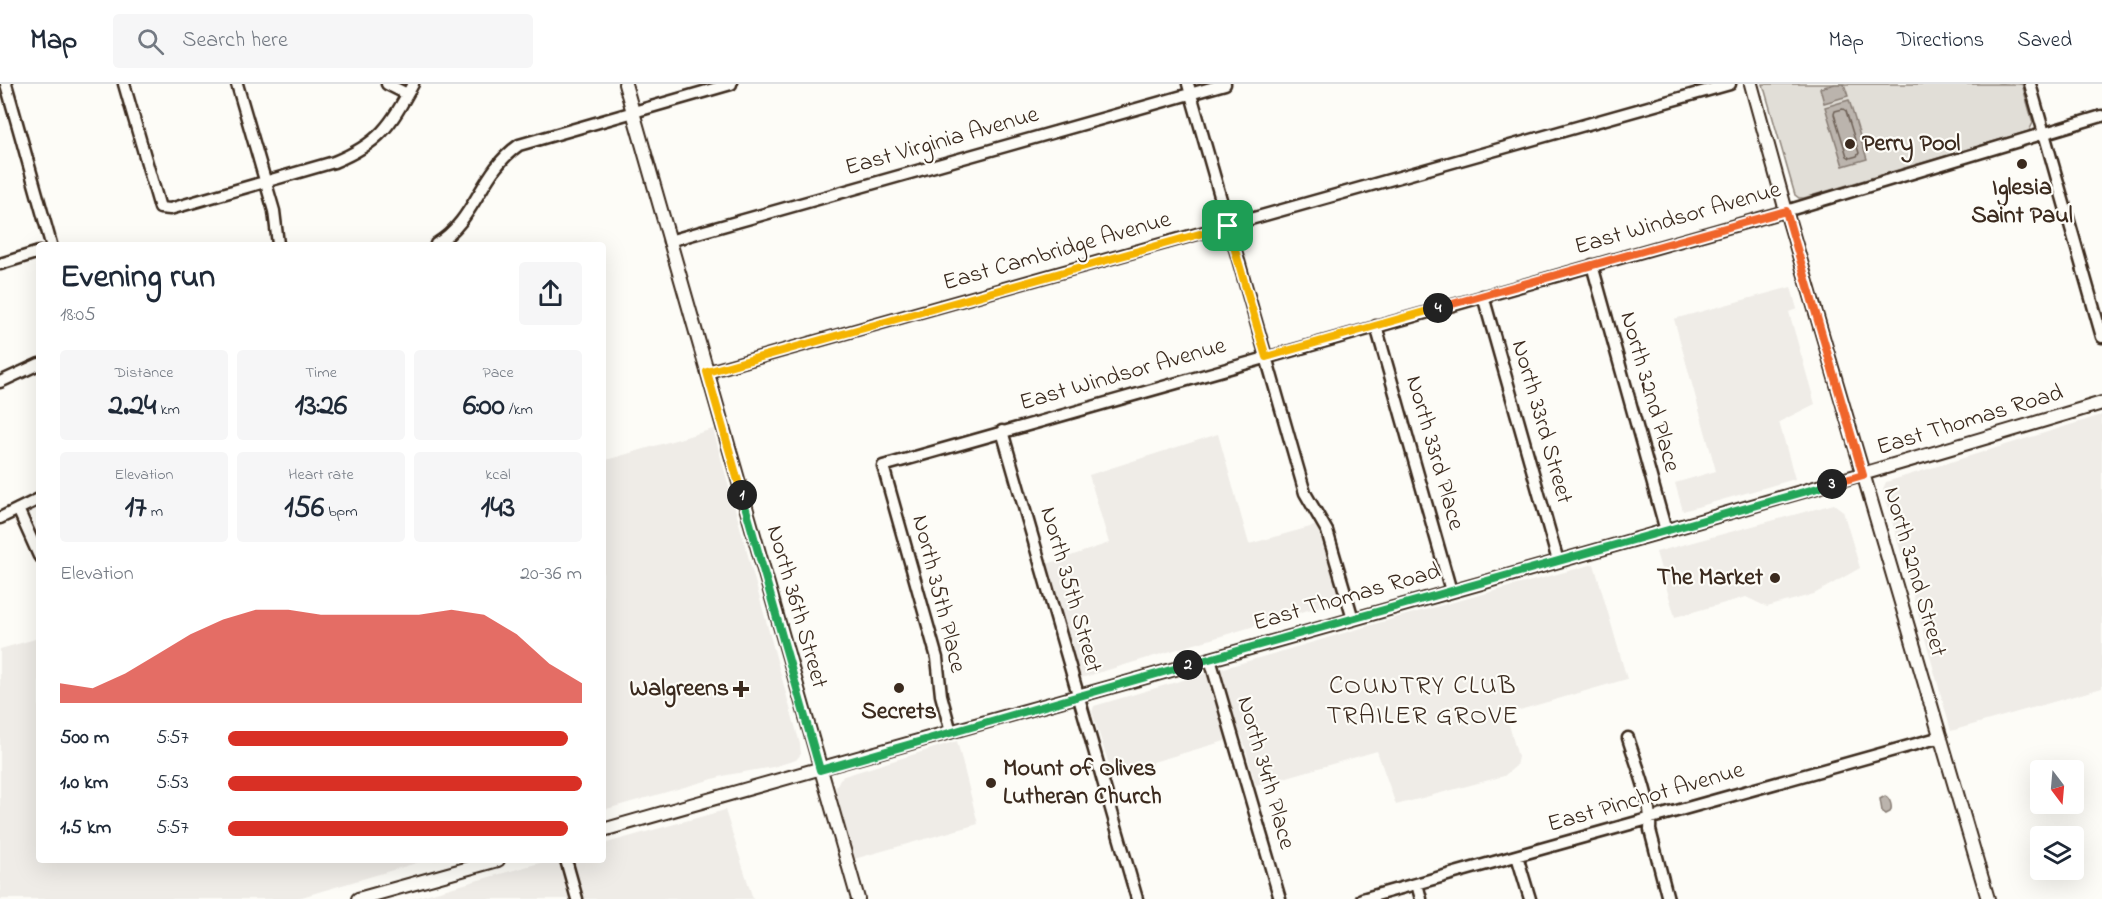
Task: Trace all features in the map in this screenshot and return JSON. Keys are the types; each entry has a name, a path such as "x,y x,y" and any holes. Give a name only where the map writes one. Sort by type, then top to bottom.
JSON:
{"main road":[{"name":"North 36th Street","path":"624,84 858,899"},
{"name":"North 32nd Street","path":"1751,84 1786,211 1988,899"},
{"name":"East Thomas Road","path":"606,829 1863,475 2102,403"},
{"path":"358,899 487,863"}],"street":[{"path":"6,84 50,242"},
{"path":"124,84 160,208 170,209 334,162 366,147 389,125 413,84"},
{"path":"237,84 274,211 278,242"},
{"path":"387,84 407,94"},
{"path":"439,242 453,233 463,222 497,164 519,145 731,84"},
{"name":"East Virginia Avenue","path":"669,241 1189,89 1225,84"},
{"name":"East Cambridge Avenue","path":"707,372 1730,84"},
{"path":"2030,84 2102,337"},
{"path":"1189,89 1305,493 1327,531 1353,619"},
{"name":"East Windsor Avenue","path":"882,466 1786,211 2102,116"},
{"path":"0,264 36,253"},
{"name":"North 32nd Place","path":"1592,265 1666,531"},
{"name":"North 33rd Street","path":"1483,296 1558,561"},
{"name":"North 33rd Place","path":"1376,326 1451,591"},
{"path":"0,382 36,365"},
{"name":"North 35th Street","path":"1002,431 1137,899"},
{"name":"North 35th Place","path":"882,466 937,658 941,694 951,732"},
{"path":"0,518 36,500"},
{"path":"18,509 36,549"},
{"name":"North 34th Place","path":"1210,659 1280,899"},
{"name":"East Pinchot Avenue","path":"1362,899 1941,737"},
{"path":"1628,738 1651,818 1650,830 1668,899"},
{"path":"1517,856 1530,899"},
{"path":"567,863 577,899"},
{"path":"1417,884 1421,899"}],"shaded area":[{"path":"1763,84 2022,84 2033,123 2029,131 1799,198 1795,195"},
{"path":"1791,287 1797,309 1789,312 1815,404 1779,422 1795,479 1683,511 1675,483 1716,471 1674,319"},
{"path":"2102,415 2102,688 1951,731 1883,489 1886,482"},
{"path":"713,429 800,744 801,754 796,760 773,767 727,775 606,809 606,460"},
{"path":"1218,434 1249,544 1332,521 1355,596 1081,678 1047,564 1109,543 1089,475"},
{"path":"1834,504 1843,511 1860,568 1814,594 1767,607 1746,597 1675,617 1656,552"},
{"path":"1594,564 1627,679 1506,714 1518,757 1516,766 1504,776 1396,805 1377,751 1256,786 1242,736 1153,762 1153,766 1113,777 1092,712 1094,706 1399,617"},
{"path":"36,639 36,863 416,863 295,899 0,899 0,649"},
{"path":"957,741 978,824 854,859 836,793 840,779"},
{"path":"725,810 753,899 411,899 539,863 606,863 606,843"}],"water":[{"path":"1844,84 1848,96 1824,103 1820,88"},
{"path":"1849,100 1867,159 1843,166 1825,107"},
{"path":"1885,796 1891,805 1890,812 1886,814 1882,811 1880,799"}],"place":[{"name":"Perry Pool","path":"1850,144"},
{"name":"Iglesia Saint Paul","path":"2022,164"},
{"name":"The Market","path":"1775,578"},
{"name":"Secrets","path":"899,688"},
{"name":"Walgreens","path":"741,689"},
{"name":"Mount of Olives Lutheran Church","path":"991,783"}],"district":[{"name":"COUNTRY CLUB TRAILER GROVE","path":"1423,702"}],"route":[{"path":"1786,211 1863,475 820,770 707,372 1228,226 1266,357 1786,211"}]}
